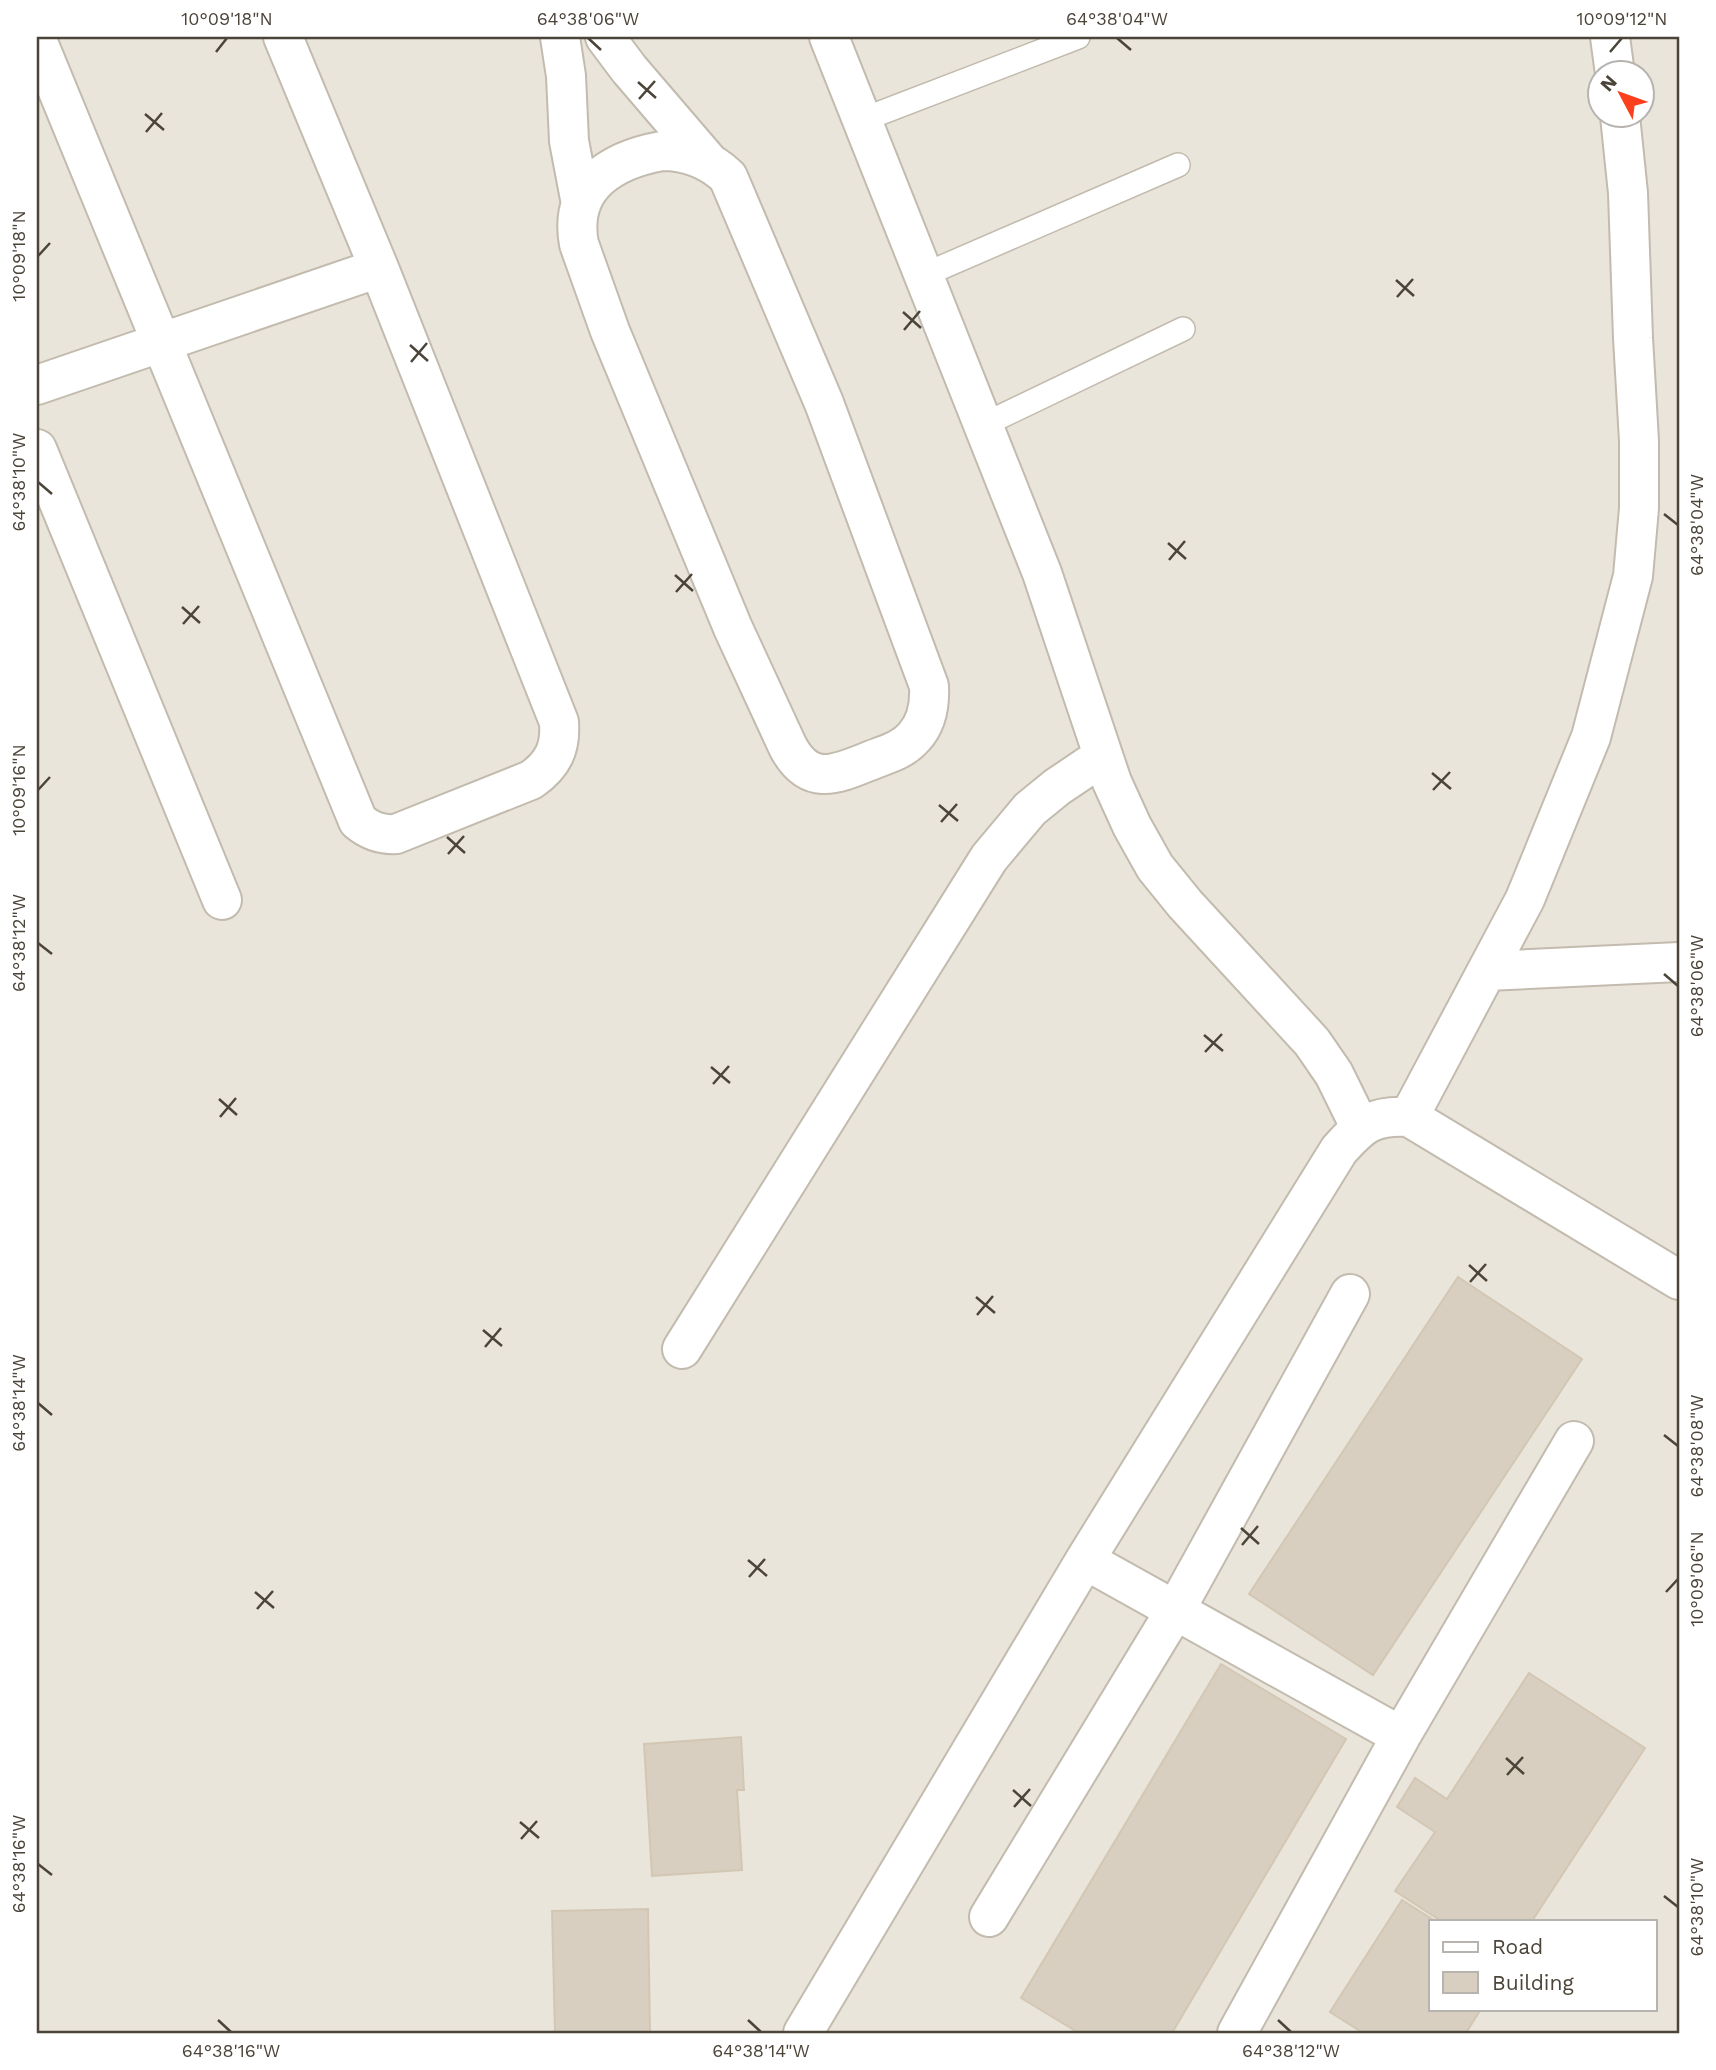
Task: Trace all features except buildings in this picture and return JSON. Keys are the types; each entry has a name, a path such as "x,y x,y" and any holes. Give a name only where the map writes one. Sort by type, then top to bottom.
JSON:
{"street":[{"path":"37,40 358,821 373,831 385,835 396,834 531,780 544,772 553,759 559,722 379,268 283,37"},
{"path":"560,37 566,76 569,141 580,204 576,231 610,331 733,628 793,757 808,770 821,775 836,775 902,748 915,737 928,711 929,686 813,378 728,177 706,160 605,37"},
{"path":"829,37 1042,573 1103,756 1132,826 1156,867 1185,904 1312,1042 1334,1074 1360,1127"},
{"path":"1610,37 1613,60"},
{"path":"1409,1117 1525,899 1591,737 1633,576 1639,508 1639,441 1628,193 1621,130"},
{"path":"580,204 598,178 627,159 662,151 678,151 706,160"},
{"path":"37,385 379,268"},
{"path":"37,449 222,900"},
{"path":"682,1349 989,858 1030,809 1103,756"},
{"path":"1487,971 1679,962"},
{"path":"803,2033 1085,1560 1339,1150 1360,1127 1391,1116 1409,1117 1679,1280"},
{"path":"989,1917 1176,1609 1350,1294"},
{"path":"1237,2033 1401,1737 1574,1441"},
{"path":"1085,1560 1401,1737"}],"lane":[{"path":"862,120 1078,37"},
{"path":"924,275 1178,165"},
{"path":"984,425 1183,329"}],"shaded area":[{"path":"37,37 1679,37 1679,2033 37,2033"}]}
